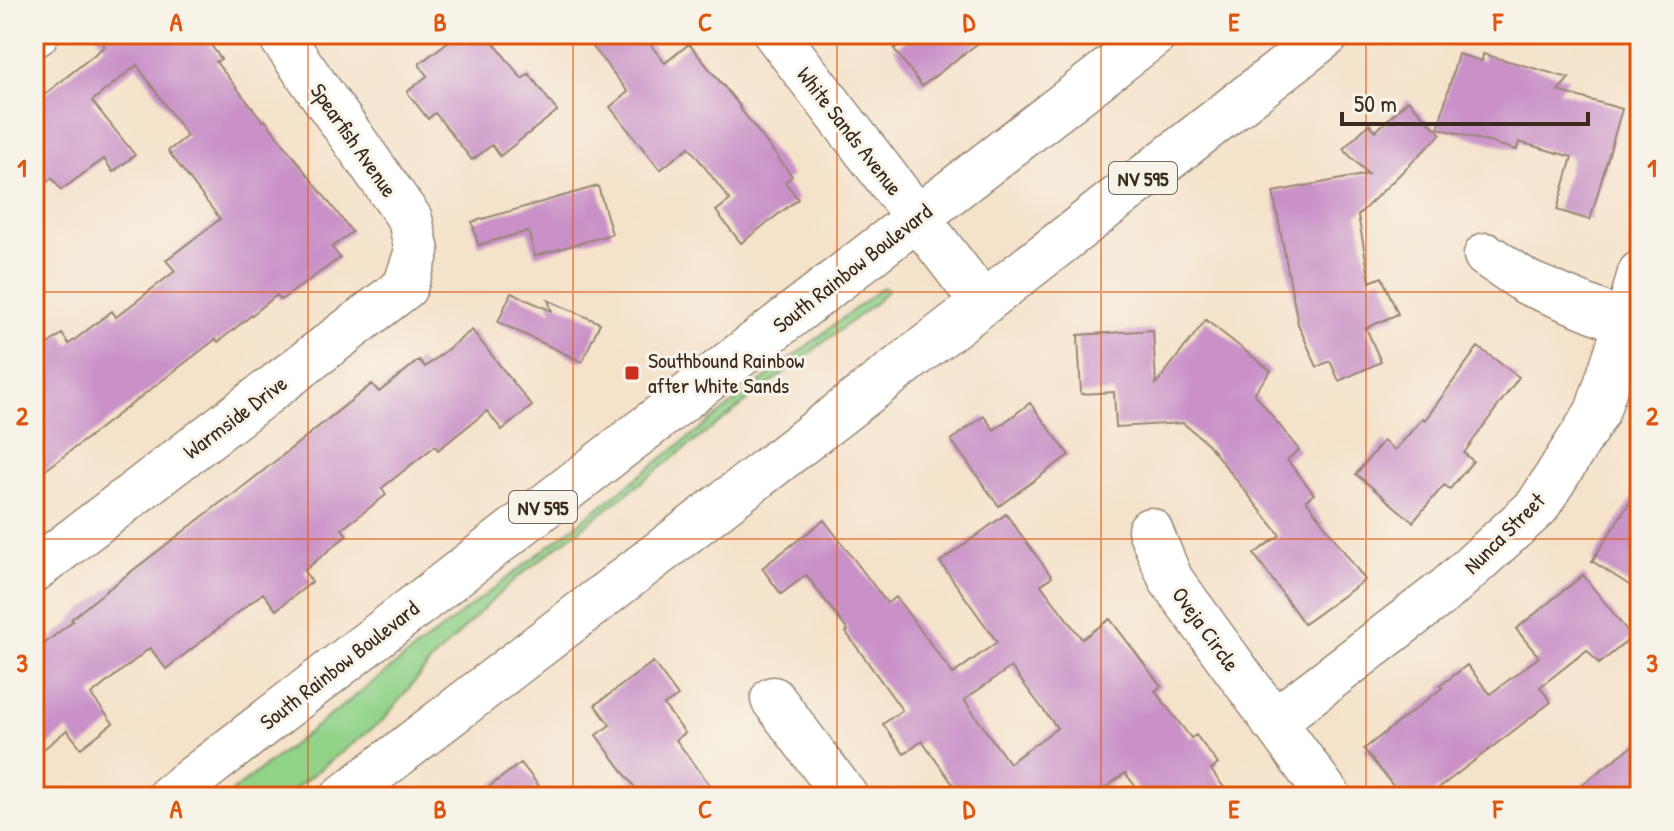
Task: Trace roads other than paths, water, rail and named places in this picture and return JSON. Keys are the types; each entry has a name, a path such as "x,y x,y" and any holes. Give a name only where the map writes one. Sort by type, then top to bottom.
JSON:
{"main road":[{"name":"Spearfish Avenue","path":"279,34 410,219 417,251"},
{"name":"White Sands Avenue","path":"776,34 983,303"},
{"name":"South Rainbow Boulevard","path":"169,797 1155,34"},
{"name":"NV 595","path":"343,797 1328,34"},
{"name":"Warmside Drive","path":"34,570 405,287 417,251"},
{"path":"1486,255 1528,283 1633,326"},
{"name":"Nunca Street","path":"1273,722 1447,589 1537,507 1597,412 1633,326 1640,273"},
{"name":"Oveja Circle","path":"1150,530 1171,580 1329,797"},
{"path":"773,699 846,797"}],"place":[{"name":"Southbound Rainbow after White Sands","path":"632,373"}]}
